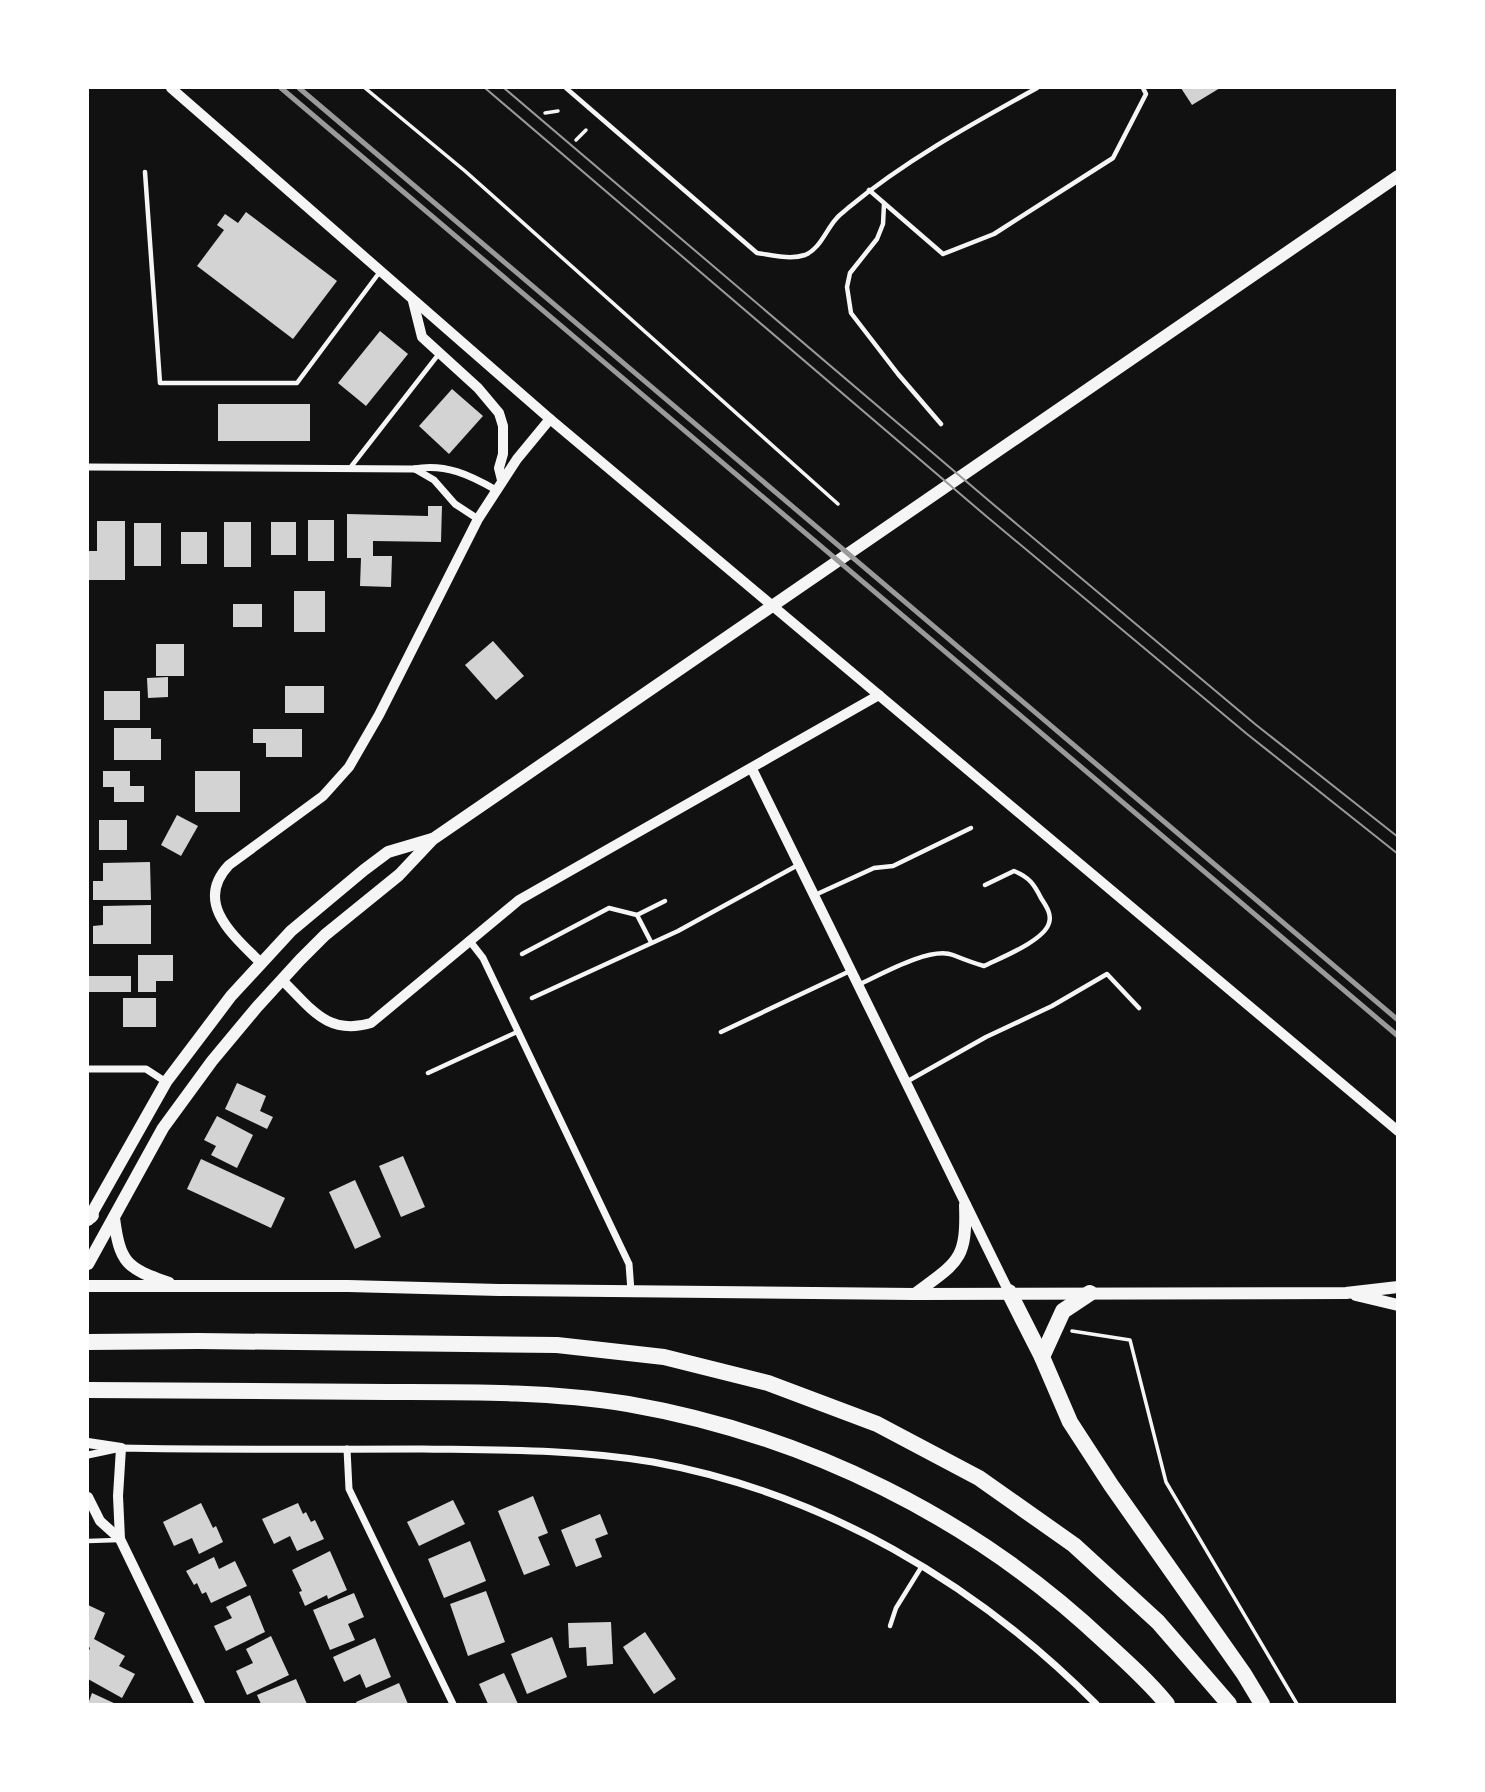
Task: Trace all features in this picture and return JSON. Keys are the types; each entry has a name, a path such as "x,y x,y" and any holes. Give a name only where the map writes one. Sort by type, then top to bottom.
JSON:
{"highway":[{"path":"1009,1292 1042,1357 1070,1422 1262,1704"},
{"path":"1042,1357 1063,1311 1090,1293"},
{"path":"88,1342 557,1345 664,1357 768,1383 877,1424 990,1486 1074,1545 1140,1604 1229,1704"},
{"path":"88,1390 507,1393 627,1404 746,1432 859,1475 966,1532 1064,1603 1153,1686 1167,1704"}],"main road":[{"path":"88,1264 149,1152 185,1096 257,1007 326,935 399,875 433,839 1398,176"},
{"path":"88,1217 166,1082 201,1032 261,963 309,915 388,852 433,839"},
{"path":"915,1294 959,1258 966,1233 965,1205"},
{"path":"114,1218 117,1242 127,1262 145,1275 179,1286"},
{"path":"88,1286 915,1294 1346,1293 1398,1287"},
{"path":"1346,1293 1398,1305"}],"street":[{"path":"170,88 671,522 1398,1131"},
{"path":"413,301 422,337 478,388 499,413 504,435 499,485"},
{"path":"261,963 220,917 215,896 220,874 323,796 349,768 379,715 478,519 499,485 550,419"},
{"path":"88,467 414,469 429,466 468,474 499,485"},
{"path":"414,469 434,480 455,504 478,519"},
{"path":"282,980 321,1017 333,1024 345,1028 371,1023 469,940 543,884 752,769 879,695"},
{"path":"752,769 1009,1292"},
{"path":"469,940 483,958 629,1264 631,1290"},
{"path":"88,1069 146,1069 166,1082"},
{"path":"88,1443 121,1448 531,1451 614,1457 695,1471 784,1499 877,1540 955,1585 1021,1635 1096,1704"},
{"path":"88,1455 121,1448"},
{"path":"120,1539 118,1496 121,1448"},
{"path":"347,1449 347,1480 352,1496 453,1704"},
{"path":"88,1497 100,1521 120,1539 200,1704"}],"lane":[{"path":"566,88 757,253 780,257 806,254 822,240 835,219 869,190 885,182 938,143 1038,88"},
{"path":"869,190 943,254 994,234 1113,158 1146,94 1143,88"},
{"path":"145,172 160,383 297,383 380,272"},
{"path":"885,204 883,224 877,239 850,273 847,287 851,313 941,424"},
{"path":"350,468 439,354"},
{"path":"814,895 874,868 893,866 971,828"},
{"path":"533,998 678,931 799,865"},
{"path":"858,985 921,956 953,955 984,966 1032,942 1049,925 1050,914 1028,877 1014,871 985,885"},
{"path":"522,954 609,908 638,915 665,901"},
{"path":"638,915 651,943"},
{"path":"722,1032 851,971"},
{"path":"905,1083 1107,974 1139,1008"},
{"path":"428,1073 517,1032"},
{"path":"88,1541 120,1539"},
{"path":"890,1626 896,1608 922,1566"}],"path":[{"path":"365,88 465,171 838,504"},
{"path":"545,113 558,111"},
{"path":"576,140 586,130"},
{"path":"1055,1328 1130,1340 1166,1482 1297,1704"}],"building":[{"path":"1181,88 1220,88 1192,105"},
{"path":"246,212 337,281 293,339 197,266 224,230 217,225 225,214 238,223"},
{"path":"380,331 408,354 366,406 338,383"},
{"path":"452,389 483,416 449,454 419,426"},
{"path":"218,404 310,404 310,441 218,441"},
{"path":"428,506 442,506 441,542 373,541 373,556 392,556 391,587 360,586 361,558 347,558 347,514 428,516"},
{"path":"308,520 334,520 334,561 308,561"},
{"path":"97,521 125,521 125,580 88,580 88,551 97,551"},
{"path":"224,522 251,522 251,567 224,567"},
{"path":"271,522 296,522 296,555 271,555"},
{"path":"134,523 161,523 161,566 134,566"},
{"path":"181,532 207,532 207,564 181,564"},
{"path":"294,591 325,591 325,632 294,632"},
{"path":"233,604 262,604 262,627 233,627"},
{"path":"493,641 524,676 496,700 465,665"},
{"path":"156,644 184,644 184,676 156,676"},
{"path":"168,677 168,697 148,698 147,678"},
{"path":"285,686 324,686 324,713 285,713"},
{"path":"104,691 140,691 140,720 104,720"},
{"path":"114,728 151,728 151,739 161,739 161,760 114,760"},
{"path":"253,729 302,729 302,757 266,757 266,743 253,743"},
{"path":"103,771 130,771 130,786 144,786 144,802 114,802 114,787 103,787"},
{"path":"195,771 240,771 240,812 195,812"},
{"path":"177,815 198,826 181,856 161,845"},
{"path":"99,820 127,820 127,850 99,850"},
{"path":"150,862 151,900 93,900 93,881 103,881 103,863"},
{"path":"151,905 151,944 93,944 93,926 103,925 103,906"},
{"path":"138,955 173,955 173,981 156,981 156,992 138,992"},
{"path":"88,976 131,976 131,992 88,992"},
{"path":"123,998 156,998 156,1027 123,1027"},
{"path":"237,1083 266,1096 260,1111 273,1117 267,1129 225,1109"},
{"path":"217,1116 253,1135 237,1168 211,1155 216,1146 204,1140"},
{"path":"403,1156 425,1207 401,1217 379,1166"},
{"path":"201,1159 285,1198 271,1228 187,1189"},
{"path":"355,1180 381,1237 355,1249 329,1192"},
{"path":"533,1496 548,1533 538,1537 550,1565 524,1575 498,1511"},
{"path":"453,1500 465,1524 419,1546 407,1522"},
{"path":"201,1503 223,1542 199,1554 192,1538 174,1546 163,1522"},
{"path":"298,1503 311,1522 315,1520 324,1539 297,1551 290,1536 274,1544 262,1519"},
{"path":"600,1514 608,1534 595,1539 602,1557 576,1567 561,1530"},
{"path":"470,1541 486,1581 444,1598 428,1559"},
{"path":"330,1551 347,1590 328,1599 327,1595 305,1606 299,1592 302,1591 292,1570"},
{"path":"214,1557 219,1569 235,1561 247,1586 211,1603 206,1592 202,1594 197,1583 194,1585 186,1571"},
{"path":"486,1591 505,1642 468,1656 450,1604"},
{"path":"354,1593 364,1617 348,1624 355,1640 330,1650 313,1610"},
{"path":"250,1595 265,1632 226,1651 214,1626 232,1618 226,1607"},
{"path":"88,1605 105,1613 94,1639 125,1656 119,1666 135,1674 122,1698 88,1679"},
{"path":"611,1622 613,1664 587,1666 586,1647 569,1648 568,1623"},
{"path":"645,1632 676,1679 654,1694 623,1647"},
{"path":"271,1636 289,1675 247,1695 236,1671 253,1663 246,1649"},
{"path":"552,1637 567,1677 527,1694 511,1654"},
{"path":"375,1638 391,1677 366,1688 360,1674 344,1682 333,1657"},
{"path":"504,1673 518,1704 488,1704 479,1684"},
{"path":"296,1679 307,1704 261,1704 257,1695"},
{"path":"399,1683 408,1704 356,1702"},
{"path":"92,1693 116,1704 88,1704"}],"tram line":[{"path":"485,88 986,516 1247,734 1398,854"},
{"path":"504,88 1255,724 1398,837"}],"railway":[{"path":"281,88 1398,1036"},
{"path":"299,88 1398,1020"}]}
